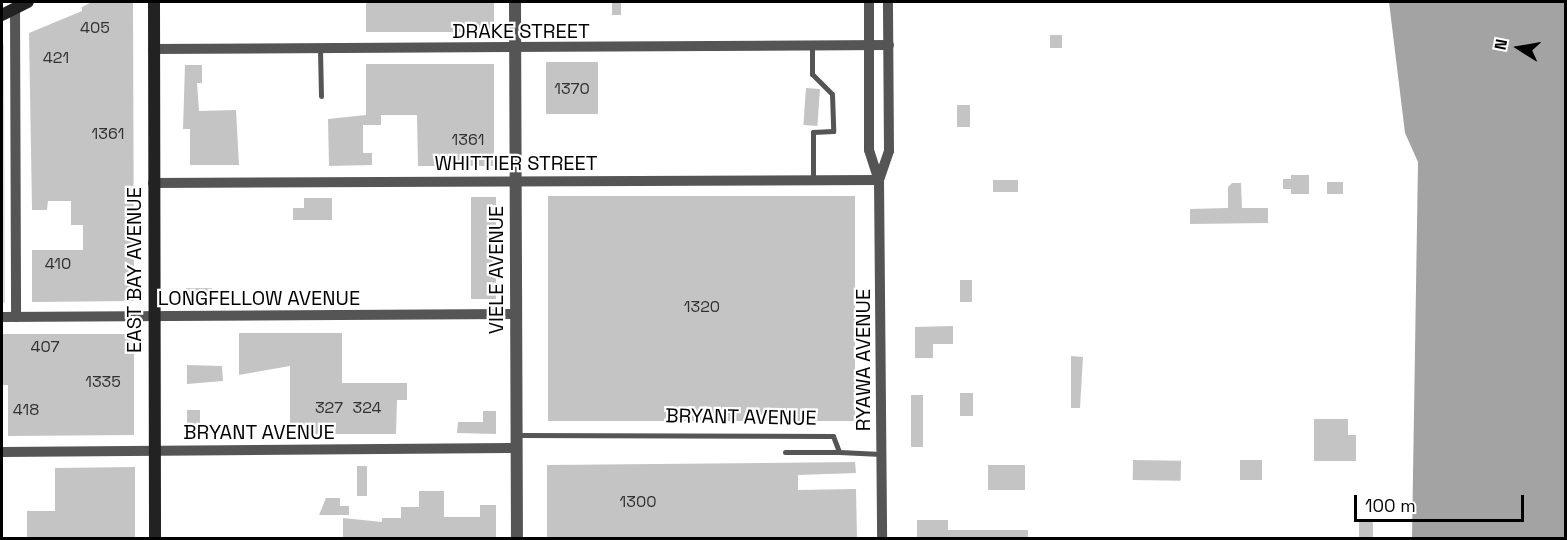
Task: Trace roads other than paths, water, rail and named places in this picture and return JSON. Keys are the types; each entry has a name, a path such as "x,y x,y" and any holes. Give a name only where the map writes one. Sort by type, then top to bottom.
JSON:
{"main road":[{"path":"2,15 28,2"},
{"name":"EAST BAY AVENUE","path":"154,2 155,538"}],"street":[{"name":"VIELE AVENUE","path":"515,2 517,538"},
{"name":"RYAWA AVENUE","path":"869,2 869,150 879,180 882,538"},
{"name":"RYAWA AVENUE","path":"879,180 889,151 888,2"},
{"path":"15,8 16,317"},
{"name":"DRAKE STREET","path":"153,49 515,49 889,45"},
{"name":"WHITTIER STREET","path":"153,183 879,180"},
{"name":"LONGFELLOW AVENUE","path":"2,317 516,314"},
{"name":"BRYANT AVENUE","path":"2,452 517,448"}],"lane":[{"path":"812,46 812,74 832,94 833,131 813,132 813,180"},
{"path":"320,49 321,96"},
{"name":"BRYANT AVENUE","path":"517,435 833,436 839,452"},
{"path":"785,452 881,454"}]}
